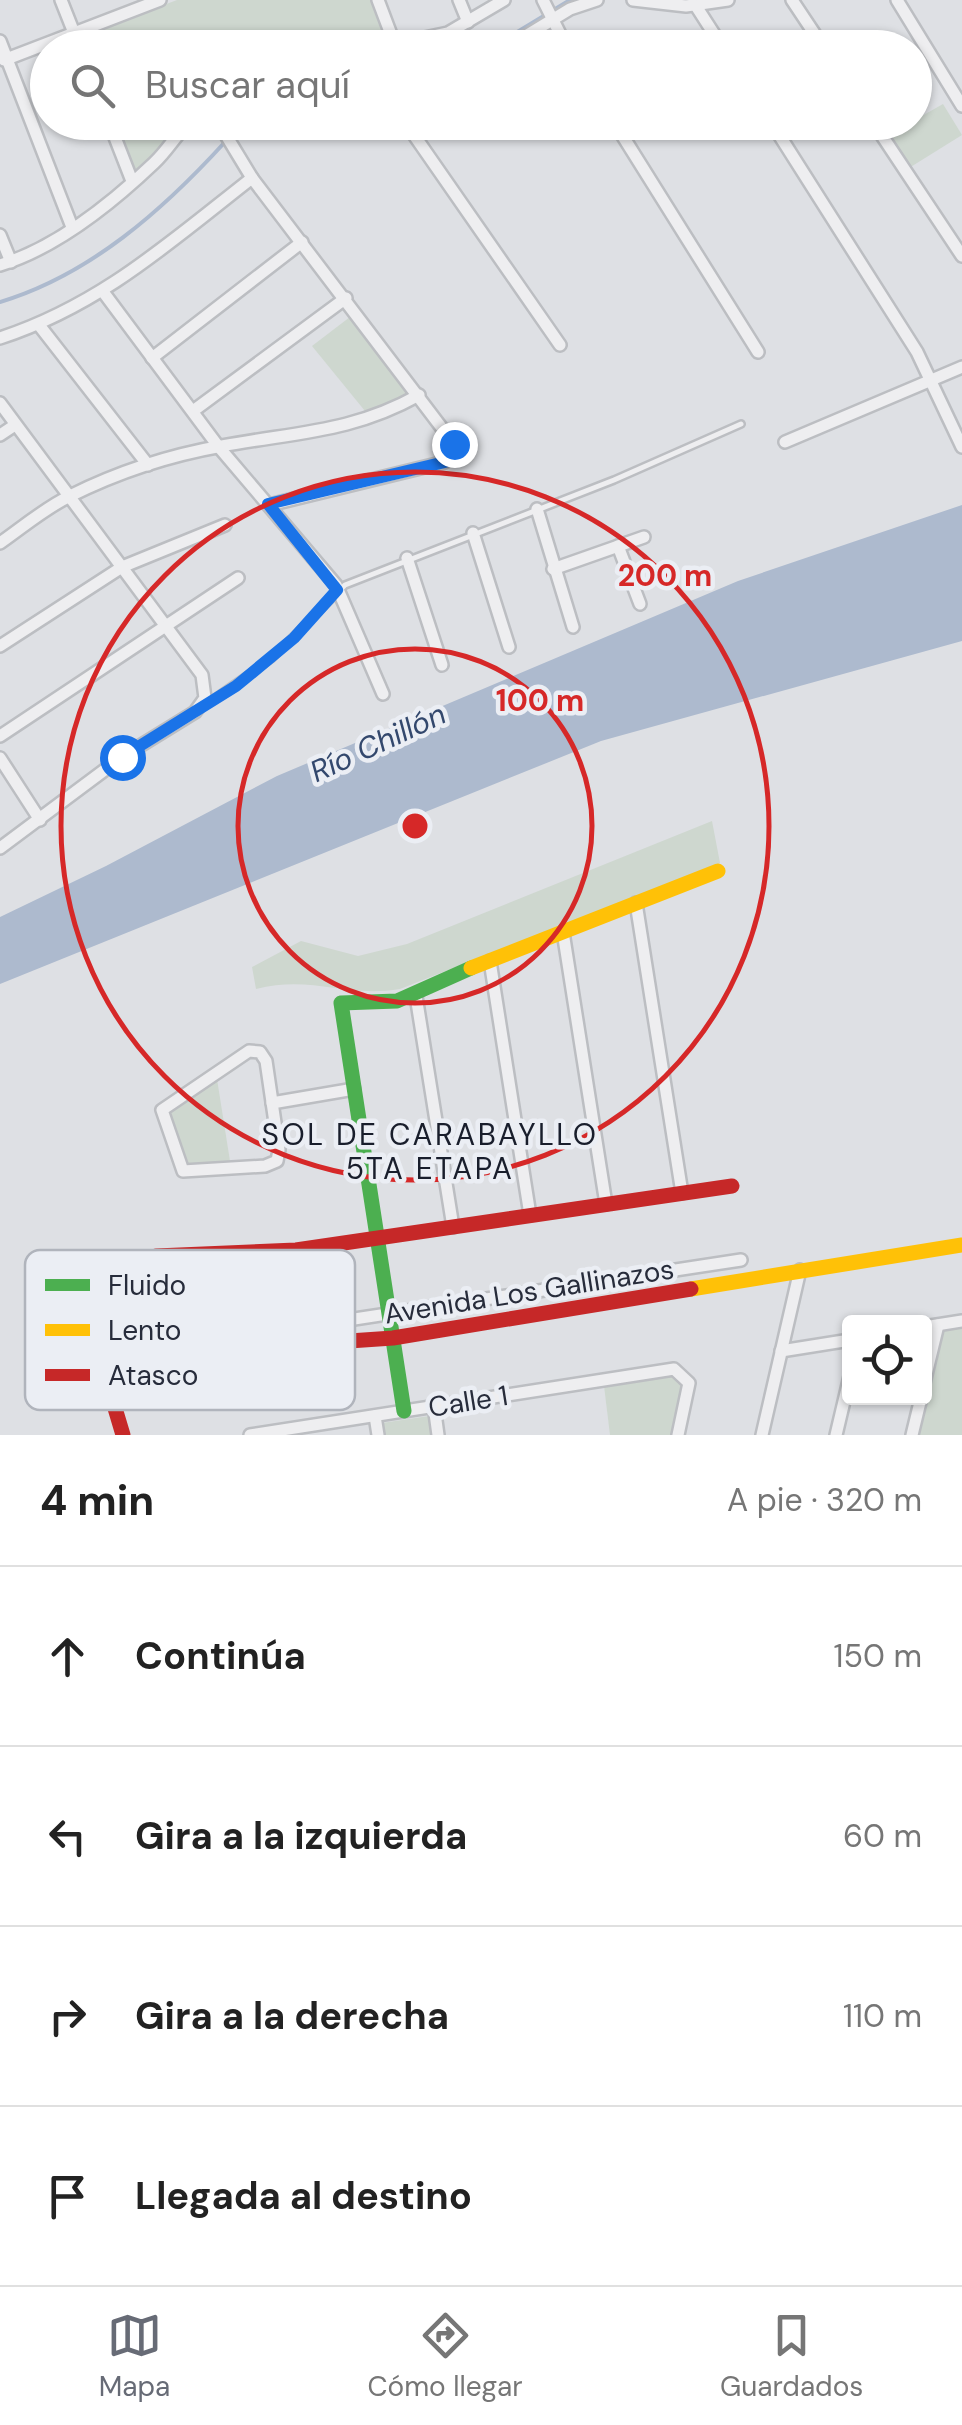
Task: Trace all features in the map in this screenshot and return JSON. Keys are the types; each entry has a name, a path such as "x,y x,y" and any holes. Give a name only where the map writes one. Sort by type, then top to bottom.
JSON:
{"street":[{"path":"61,0 73,30"},
{"path":"82,30 160,0"},
{"path":"378,0 389,30"},
{"path":"459,0 468,22"},
{"path":"453,30 504,0"},
{"path":"544,0 556,30"},
{"path":"537,30 598,0"},
{"path":"634,0 696,6 728,0"},
{"path":"792,0 812,30"},
{"path":"897,0 915,30"},
{"path":"696,6 711,30"},
{"path":"0,41 4,61 30,124"},
{"path":"4,61 30,51"},
{"path":"932,57 962,106"},
{"path":"36,140 72,227"},
{"path":"116,140 132,182"},
{"path":"0,235 5,263 35,252 132,182 174,140"},
{"path":"229,140 252,178 454,444 445,462 268,504"},
{"path":"418,140 560,346"},
{"path":"625,140 758,352"},
{"path":"782,140 916,352 961,441"},
{"path":"885,140 962,256"},
{"path":"0,338 39,325 104,293 252,178"},
{"path":"152,358 302,242"},
{"path":"104,293 218,446 337,590 383,694"},
{"path":"193,412 346,298"},
{"path":"39,325 148,465"},
{"path":"785,442 962,368"},
{"path":"0,543 68,496 148,465 218,446 349,426 379,418 419,396"},
{"path":"0,403 202,675 206,692 200,708 122,757 0,848"},
{"path":"0,434 15,425"},
{"path":"536,509 573,627"},
{"path":"0,646 122,568 225,525"},
{"path":"473,534 508,646"},
{"path":"553,569 644,537"},
{"path":"618,546 640,604"},
{"path":"407,558 442,665"},
{"path":"0,736 168,629 238,578"},
{"path":"0,758 40,820"},
{"path":"404,1411 341,1003 380,1004 416,996 426,986 718,871"},
{"path":"636,904 682,1193"},
{"path":"563,932 606,1204"},
{"path":"490,961 530,1215"},
{"path":"416,996 453,1226"},
{"path":"248,1050 264,1056 272,1103 279,1150 276,1161 266,1166 181,1169 164,1108 248,1050"},
{"path":"272,1103 354,1090"},
{"path":"296,1250 732,1186"},
{"name":"Avenida Los Gallinazos","path":"355,1341 736,1285 800,1270 962,1246"},
{"path":"355,1318 741,1260"},
{"path":"762,1435 800,1270"},
{"path":"932,1326 962,1321"},
{"path":"781,1351 842,1341"},
{"name":"Calle 1","path":"250,1435 674,1368 684,1373 689,1392 678,1435"},
{"path":"836,1435 843,1405"},
{"path":"912,1435 919,1405"},
{"path":"434,1406 438,1435"},
{"path":"115,1410 122,1435"},
{"path":"375,1416 378,1435"}],"lane":[{"path":"200,708 270,658 337,590 741,424"}],"shaded area":[{"path":"177,0 373,0 385,30 98,30"},
{"path":"943,104 962,135 909,168 893,140 932,140 932,110"},
{"path":"121,140 165,140 155,154 134,172"},
{"path":"350,317 410,391 388,406 365,411 312,346"},
{"path":"712,821 720,863 400,989 362,991 294,984 256,989 252,967 301,941 358,956 407,944"},
{"path":"217,1079 230,1161 187,1165 169,1113"},
{"path":"962,1328 962,1435 919,1435 926,1405 932,1405 932,1379 943,1331"},
{"path":"676,1376 682,1382 672,1435 610,1435 604,1386"},
{"path":"429,1416 432,1435 384,1435 382,1423"}],"water":[{"name":"Río Chillón","path":"962,505 962,641 601,741 0,984 0,917 277,776 738,581"}],"waterway":[{"path":"521,30 570,0"},
{"path":"0,302 64,275 123,237 176,192 225,142"}],"traffic: fast":[{"path":"404,1411 341,1003 397,1001 471,968"}],"traffic: slow":[{"path":"471,968 718,871"},
{"path":"691,1289 962,1245"}],"traffic: jam":[{"path":"296,1250 732,1186"},
{"path":"355,1341 393,1338 691,1289"},
{"path":"116,1410 123,1435"}],"district":[{"name":"SOL DE CARABAYLLO 5TA ETAPA","path":"430,1152"}],"route":[{"path":"122,757 236,686 294,638 337,590 268,504 445,462 454,444"}]}
